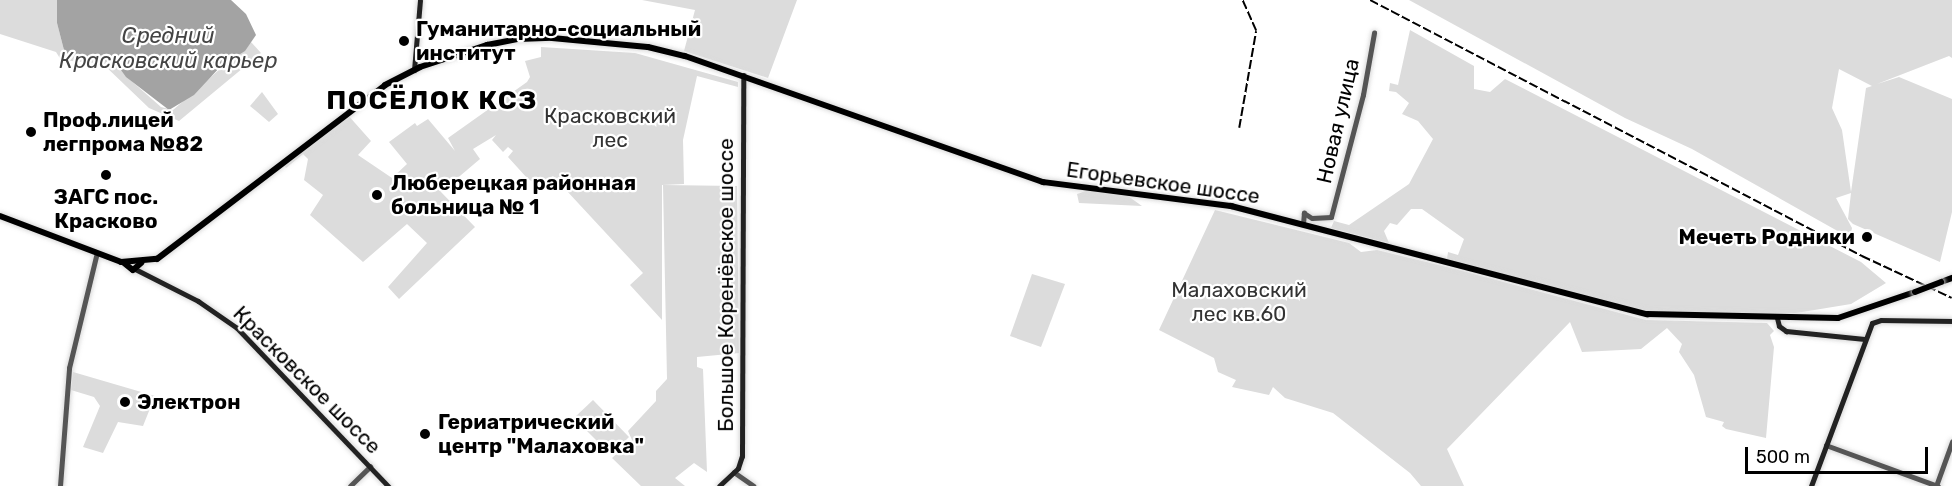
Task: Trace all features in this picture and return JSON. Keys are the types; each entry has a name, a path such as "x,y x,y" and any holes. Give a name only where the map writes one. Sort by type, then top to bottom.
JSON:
{"main road":[{"path":"414,70 420,0"},
{"name":"Егорьевское шоссе","path":"133,265 165,254 346,111 414,70 486,45 536,37 650,48 743,75 1043,182 1214,203 1647,314 1778,318 1847,317 1952,278"},
{"name":"Большое Коренёвское шоссе","path":"734,472 741,459 742,442 743,75"},
{"path":"0,216 96,256 133,265"},
{"name":"Красковское шоссе","path":"133,265 232,323 388,486"},
{"path":"1778,318 1780,328 1789,332 1865,339"},
{"path":"1811,486 1865,339 1877,320 1952,321"},
{"path":"719,486 734,472"}],"street":[{"name":"Новая улица","path":"1302,224 1304,213 1312,218 1331,217 1363,95 1374,33"},
{"path":"60,486 69,368 96,256"},
{"path":"1826,445 1937,486 1952,442"},
{"path":"350,486 370,467"},
{"path":"734,472 754,486"}],"green space":[{"path":"0,0 57,0 57,23 65,54 117,63 127,77 161,107 173,110 251,42 261,53 179,121 149,108 103,64 61,60 56,52 0,34"},
{"path":"642,0 797,0 768,78 684,51 695,10"},
{"path":"1409,0 1952,0 1952,58 1949,56 1877,84 1899,77 1952,99 1952,212 1940,262 1853,224 1848,219 1851,193 1836,198 1852,228 1850,238 1692,149 1625,118","holes":["1839,69 1872,86 1866,88 1851,192 1842,130 1832,108"]},
{"path":"1410,30 1474,66 1474,89 1490,92 1505,79 1861,262 1886,283 1851,304 1796,313 1648,313 1447,259 1448,252 1458,255 1464,239 1422,209 1411,209 1397,225 1390,223 1384,231 1389,243 1331,228 1334,221 1349,225 1409,184 1433,139 1418,121 1402,114 1409,103 1396,92 1389,91 1390,83 1398,85"},
{"name":"Красковский лес","path":"541,47 635,53 738,82 738,87 697,76 683,140 684,184 662,185 662,320 630,285 643,273 553,176 540,187 527,178 508,157 513,151 508,147 503,152 492,140 496,135 473,149 480,159 441,192 475,227 399,299 388,287 427,243 407,224 363,262 310,215 323,195 304,180 308,159 303,154 286,168 284,165 347,114 371,141 358,155 392,178 407,164 389,142 415,123 417,126 428,119 455,151 448,138 527,82 530,77 525,61 541,57"},
{"path":"262,92 278,114 269,122 250,106"},
{"path":"663,185 737,186 739,353 697,357 697,367 703,369 707,472 694,463 675,478 685,486 641,486 612,458 632,440 628,431 656,401 656,391 667,379"},
{"path":"1089,190 1128,196 1142,206 1079,203 1077,194"},
{"name":"Малаховский лес кв.60","path":"1215,210 1349,243 1361,252 1377,250 1646,320 1767,323 1774,331 1770,335 1774,347 1766,438 1726,429 1722,426 1724,422 1706,417 1694,375 1679,352 1682,344 1667,328 1641,349 1582,352 1570,322 1447,449 1464,486 1421,486 1410,473 1333,413 1285,398 1273,387 1269,395 1232,387 1236,380 1218,372 1214,358 1159,330"},
{"path":"1032,274 1065,284 1041,347 1010,336"},
{"name":"Электрон","path":"73,372 155,396 143,426 118,422 103,453 83,447 100,406 94,397 71,390"},
{"path":"593,400 629,437 611,455 574,418"}],"water":[{"name":"Средний Красковский карьер","path":"57,0 231,0 246,14 256,35 245,51 221,66 194,95 169,110 126,77 116,63 65,54 57,23"}],"railway":[{"path":"1239,128 1256,31 1242,0"},
{"path":"1370,0 1862,256 1952,298"}],"place":[{"name":"Гуманитарно-социальный институт","path":"404,41"},
{"name":"Проф.лицей легпрома №82","path":"31,132"},
{"name":"ЗАГС пос. Красково","path":"106,175"},
{"name":"Люберецкая районная больница № 1","path":"377,195"},
{"name":"Мечеть Родники","path":"1867,237"},
{"name":"Электрон","path":"125,402"},
{"name":"Гериатрический центр \"Малаховка\"","path":"425,434"}],"district":[{"name":"ПОСЁЛОК КСЗ","path":"432,101"}]}
